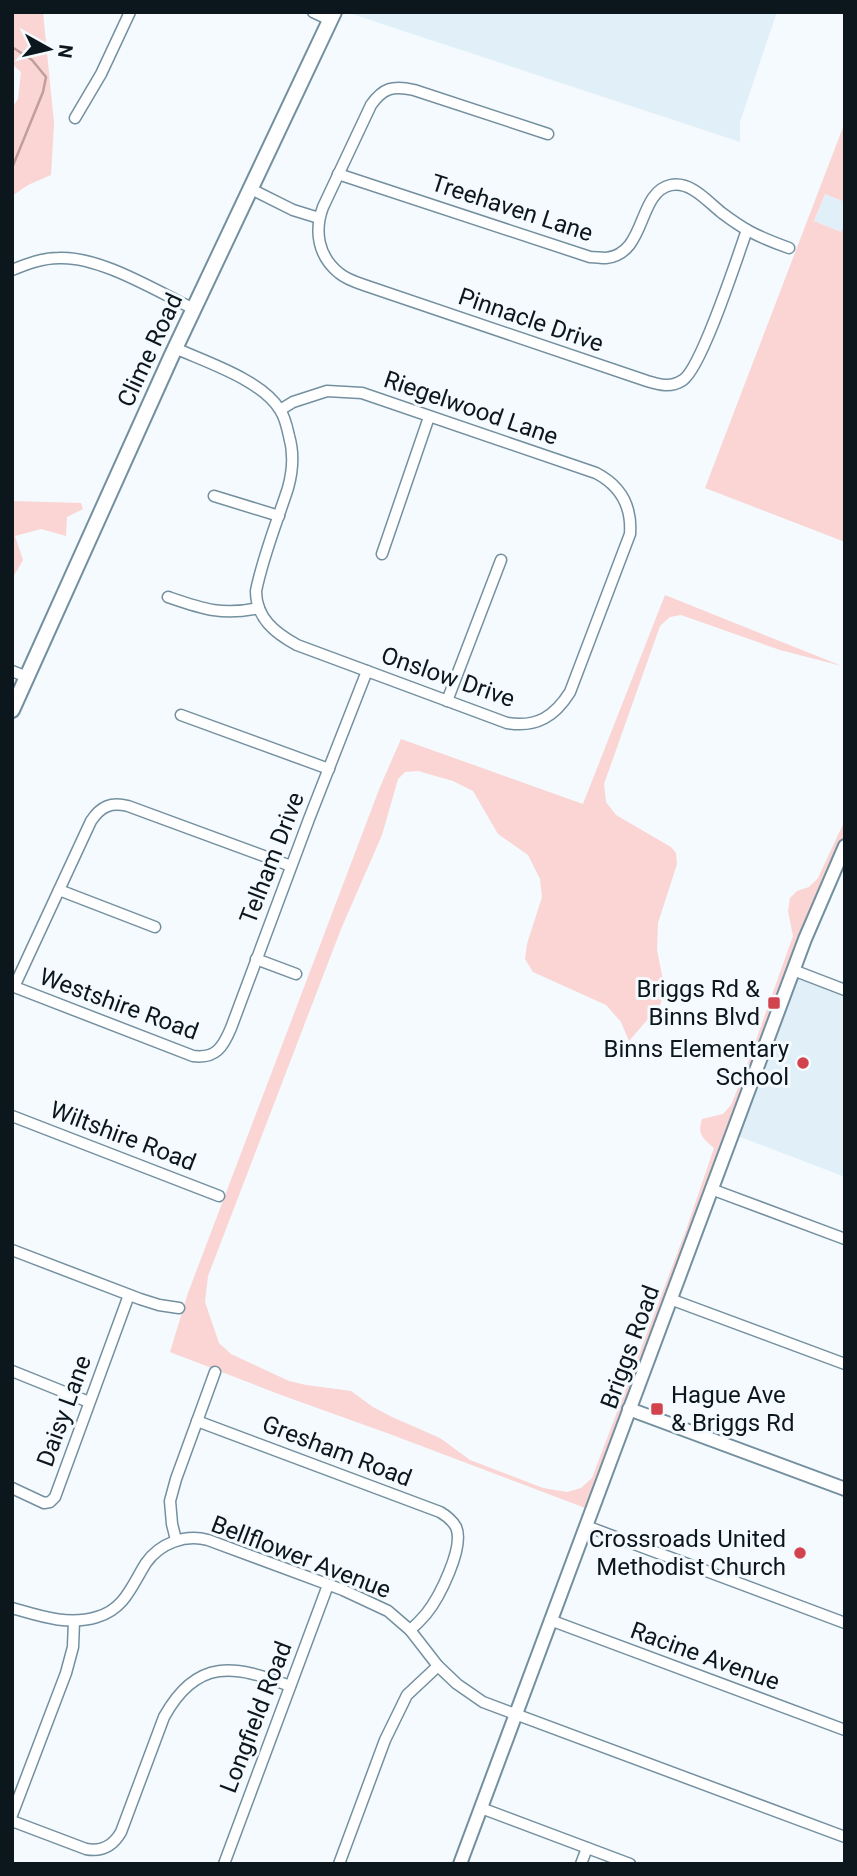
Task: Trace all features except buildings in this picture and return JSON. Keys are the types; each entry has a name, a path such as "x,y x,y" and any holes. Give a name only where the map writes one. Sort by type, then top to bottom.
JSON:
{"main road":[{"name":"Clime Road","path":"12,710 176,348 332,16"}],"street":[{"path":"75,118 101,74 130,12"},
{"path":"313,12 332,16"},
{"path":"251,189 293,211 319,218 369,110 378,95 388,89 401,87 548,134"},
{"name":"Treehaven Lane","path":"338,174 590,257 605,258 620,253 632,243 654,197 662,189 683,185 747,230 789,248"},
{"name":"Pinnacle Drive","path":"319,218 319,244 324,256 338,273 346,278 662,385 674,385 684,379 698,360 747,230"},
{"path":"12,270 45,259 61,257 90,261 194,309"},
{"path":"168,597 219,612 259,608 256,600 258,584 289,485 293,462 292,447 280,410 269,398 242,377 176,348"},
{"name":"Riegelwood Lane","path":"280,410 293,402 327,391 362,393 596,473 615,485 630,514"},
{"path":"382,554 429,417"},
{"path":"214,496 279,516"},
{"name":"Onslow Drive","path":"259,608 267,623 280,636 297,645 500,721 515,724 538,721 562,705 570,692 627,544 630,514"},
{"path":"447,701 501,560"},
{"path":"12,671 27,677"},
{"name":"Telham Drive","path":"211,1055 221,1048 227,1037 367,671"},
{"path":"181,715 329,769"},
{"path":"13,987 91,821 97,812 107,805 118,803 128,806 291,866"},
{"name":"Briggs Road","path":"460,1864 793,970 845,846"},
{"path":"59,890 155,927"},
{"path":"256,959 296,974"},
{"path":"793,970 845,990"},
{"name":"Westshire Road","path":"13,987 193,1056 211,1055"},
{"name":"Wiltshire Road","path":"12,1116 219,1196"},
{"path":"711,1189 845,1239"},
{"path":"12,1250 129,1295 159,1305 179,1308"},
{"name":"Daisy Lane","path":"12,1488 44,1503 55,1497 129,1295"},
{"path":"670,1299 845,1364"},
{"path":"12,1371 89,1402"},
{"path":"176,1540 170,1501 215,1372"},
{"path":"629,1409 845,1489"},
{"name":"Gresham Road","path":"197,1421 450,1518 458,1538 445,1582 430,1609 410,1630"},
{"path":"586,1526 845,1623"},
{"name":"Bellflower Avenue","path":"12,1608 52,1619 74,1621 100,1616 119,1605 133,1589 147,1563 165,1545 192,1537 208,1540 377,1605 400,1620 438,1665 483,1702 845,1838"},
{"name":"Longfield Road","path":"224,1864 328,1585"},
{"name":"Racine Avenue","path":"550,1620 845,1730"},
{"path":"12,1815 66,1672 73,1647 74,1621"},
{"path":"339,1864 385,1740 407,1695 438,1665"},
{"path":"12,1821 86,1849 107,1847 121,1832 164,1717 186,1686 211,1673 229,1670 258,1674 290,1686"},
{"path":"481,1808 630,1864"},
{"path":"581,1864 587,1848"}],"shaded area":[{"path":"12,12 43,12 54,123 51,175 12,196 12,108 18,99 21,72 12,64"},
{"path":"346,12 777,12 740,122 740,142"},
{"path":"845,122 845,202 825,194 814,221 841,232 845,224 845,542 705,488"},
{"path":"825,194 845,202 845,224 841,232 814,221"},
{"path":"12,501 81,503 83,509 67,517 66,536 41,529 15,536 23,560 12,579"},
{"path":"665,595 842,666 780,650 681,615 670,617 660,626 604,784 606,802 616,815 671,847 676,853 677,864 658,923 657,950 665,990 660,1005 629,1041 621,1022 606,1005 533,972 525,959 542,897 540,879 528,855 498,834 473,791 453,781 418,771 405,772 398,779 382,835 341,929 208,1276 205,1302 219,1343 231,1354 289,1381 351,1391 373,1407 440,1438 470,1460 543,1488 567,1492 581,1488 592,1478 686,1230 714,1148 702,1136 702,1119 723,1114 731,1105 793,936 788,911 790,898 818,878 845,820 845,840 588,1509 170,1352 188,1293 380,787 401,739 583,804"},
{"name":"Binns Elementary School","path":"797,972 845,991 845,1177 735,1135"}],"waterway":[{"path":"12,47 32,60 46,77 43,92 12,168"}],"place":[{"name":"Briggs Rd & Binns Blvd","path":"774,1003"},
{"name":"Binns Elementary School","path":"803,1063"},
{"name":"Hague Ave & Briggs Rd","path":"657,1409"},
{"name":"Crossroads United Methodist Church","path":"800,1553"}]}
